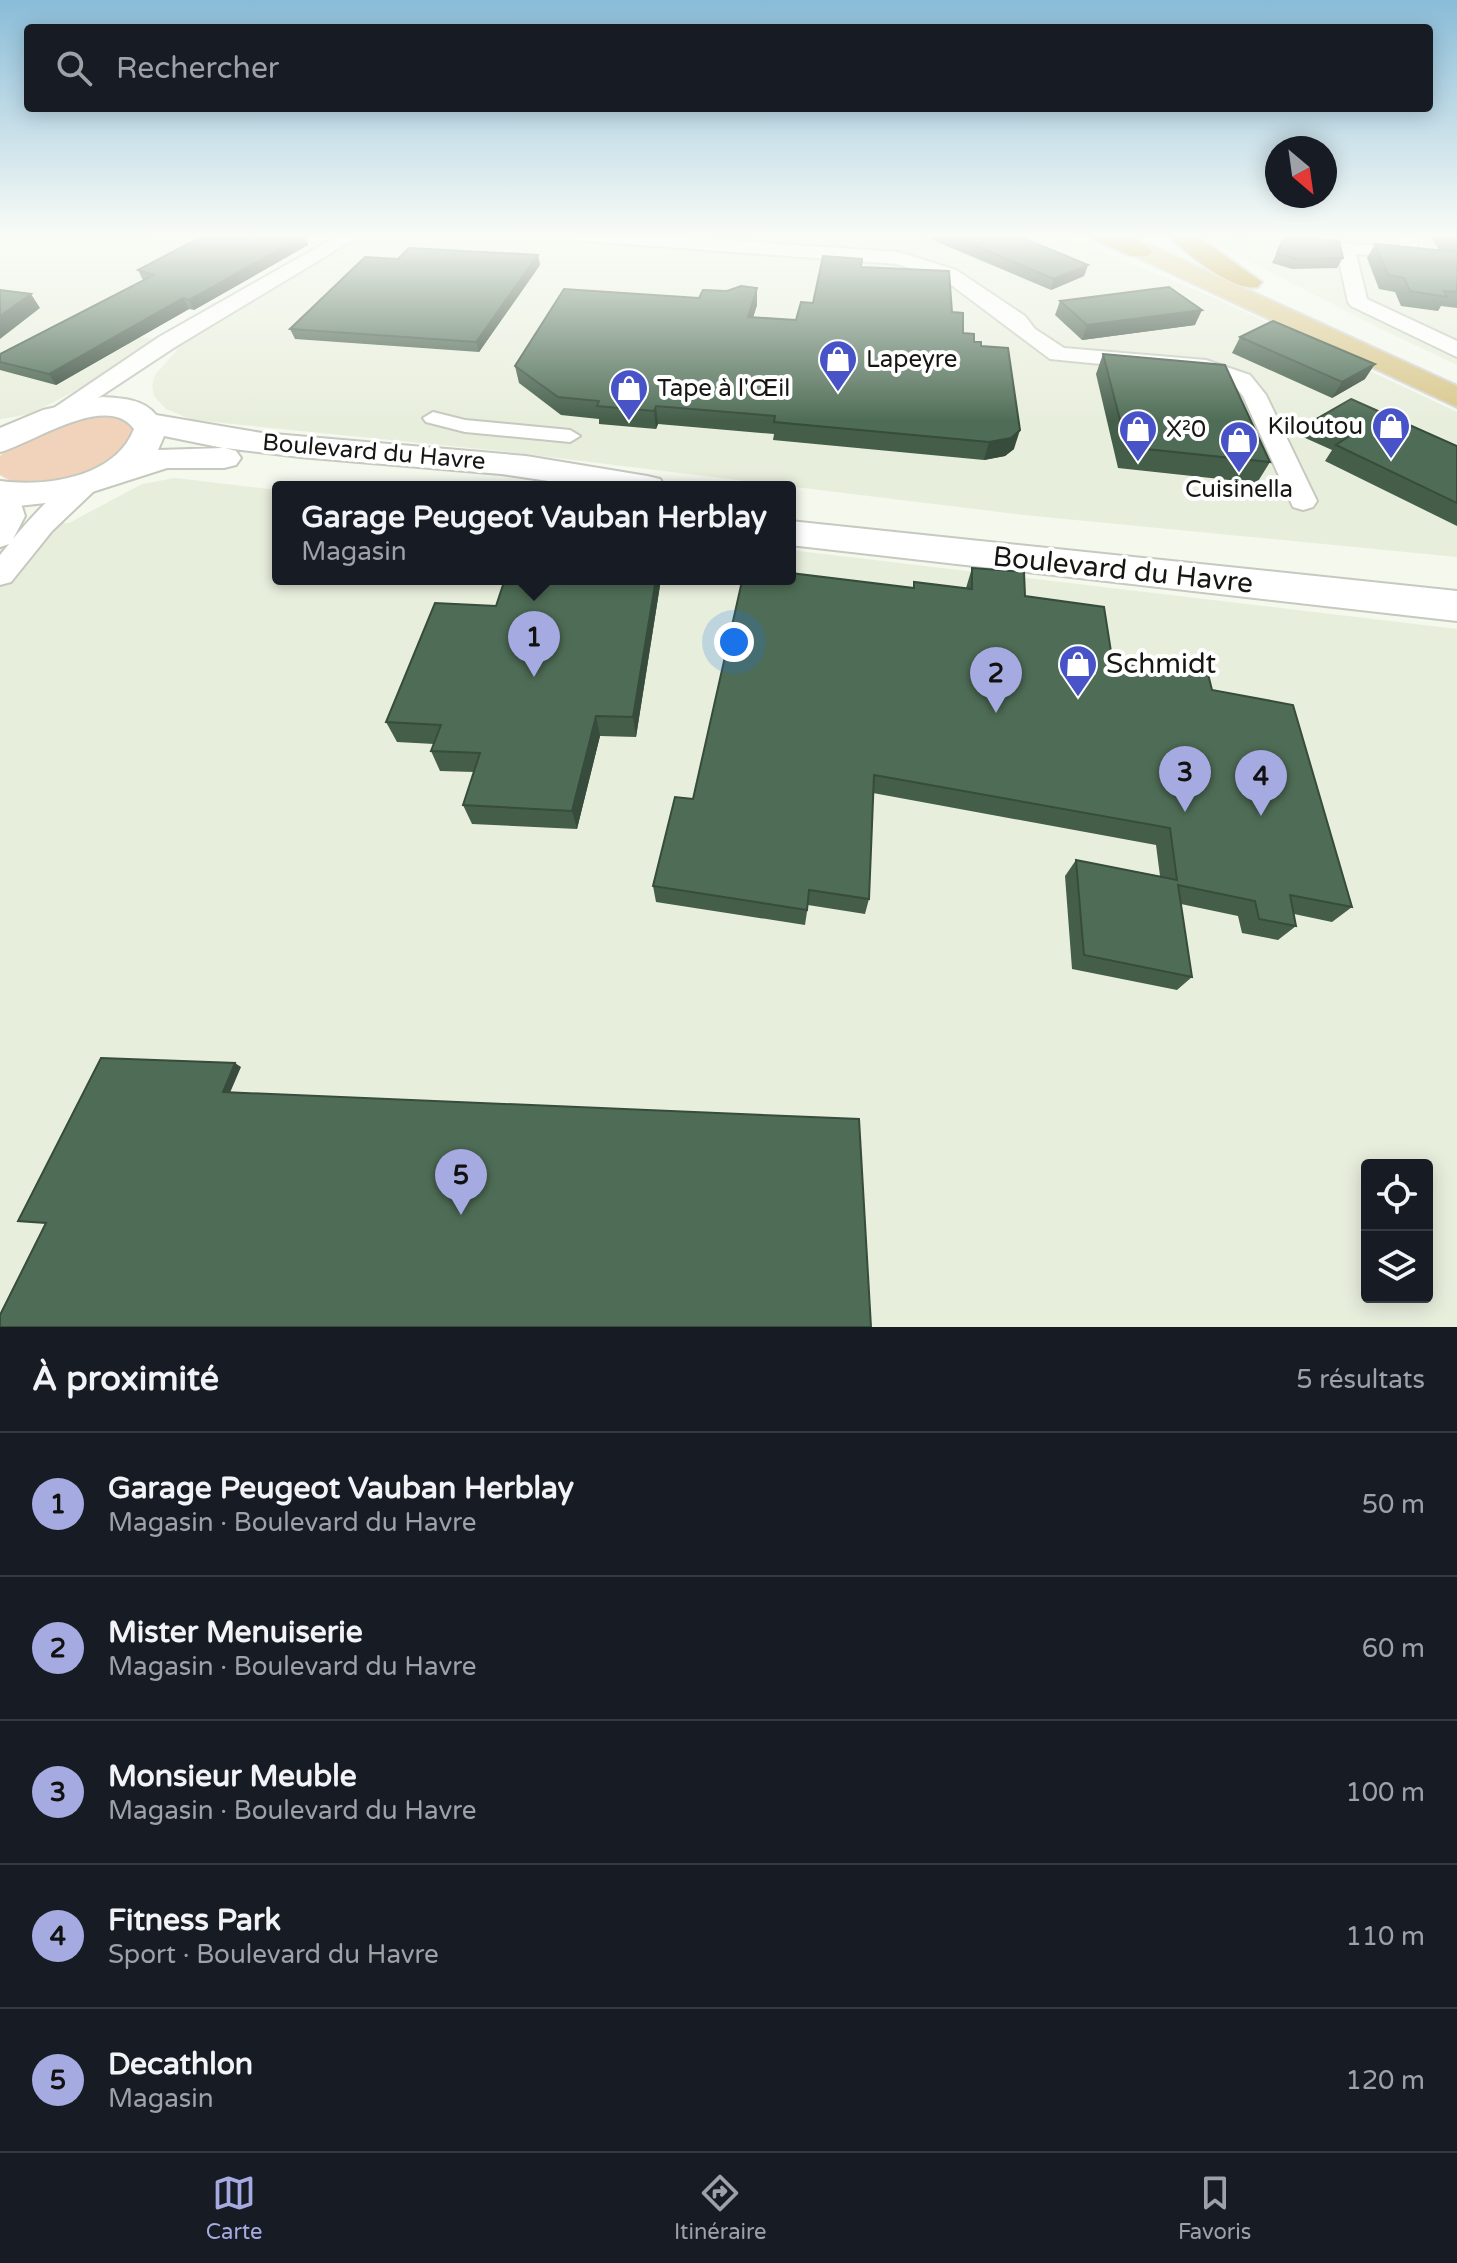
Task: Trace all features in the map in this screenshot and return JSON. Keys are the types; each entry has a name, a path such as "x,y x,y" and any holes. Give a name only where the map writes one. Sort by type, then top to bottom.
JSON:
{"main road":[{"path":"1262,297 1457,398"},
{"path":"1269,297 1457,379"},
{"name":"Boulevard du Havre","path":"0,427 98,408 188,432 359,454 530,467 612,481"},
{"path":"99,478 141,450 150,435 140,417"},
{"path":"0,442 44,419"},
{"name":"Boulevard du Havre","path":"3,493 43,494 166,458 210,456 435,481"},
{"name":"Boulevard du Havre","path":"796,509 1457,577"},
{"name":"Boulevard du Havre","path":"796,534 1457,606"}],"street":[{"path":"44,419 245,297"},
{"path":"982,297 1017,321 1027,334 1058,354 1220,370 1242,380 1254,395 1303,501"},
{"path":"1357,297 1358,302 1457,350"},
{"path":"140,417 131,391 142,370 167,342"},
{"path":"433,418 465,426 570,436"},
{"path":"0,575 42,524 99,478"},
{"path":"0,537 11,516 3,493"}],"shaded area":[{"path":"0,297 148,297 102,328 167,342 31,414 0,419"},
{"path":"245,297 1212,297 1457,412 1457,557 1024,515 796,487 796,481 746,481 500,451 193,420 166,409 154,396 152,386 155,375 177,350 167,342"},
{"path":"1319,297 1457,297 1457,365"},
{"path":"91,414 118,416 133,425 135,432 130,445 116,458 84,474 47,483 13,481 0,475 0,456 14,441"},
{"path":"175,478 272,489 272,585 796,585 796,551 1457,629 1457,1327 0,1327 0,525 69,523 142,484"}],"building":[{"path":"0,297 27,297 0,316"},
{"path":"111,297 194,297 189,300 183,298 49,374 0,362 0,354"},
{"path":"323,297 508,297 476,342 290,329"},
{"path":"559,297 754,297 748,317 796,320 801,302 813,303 814,297 951,297 952,312 963,313 963,333 974,334 974,342 981,342 981,346 1008,348 1020,430 1011,438 989,442 774,422 775,416 656,406 654,411 597,406 599,401 558,397 515,366"},
{"path":"1092,297 1183,297 1202,310 1087,325 1060,301"},
{"path":"1273,321 1375,364 1342,382 1240,337"},
{"path":"1103,354 1225,365 1270,462 1127,447"},
{"path":"1351,399 1457,446 1457,503 1336,445 1348,437 1313,421"},
{"path":"972,568 1024,572 1025,596 1104,607 1112,658 1208,674 1212,690 1293,705 1352,907 1290,895 1296,926 1259,919 1255,901 1178,885 1192,977 1084,955 1076,860 1177,880 1170,828 874,775 869,899 809,890 807,910 653,886 675,797 693,799 741,585 796,585 796,574 914,588 914,582 972,589"},
{"path":"503,585 655,585 633,717 596,716 572,811 463,805 480,753 431,751 441,725 386,722 435,603 496,606"},
{"path":"101,1058 235,1063 223,1092 859,1119 871,1327 0,1327 0,1315 46,1223 18,1221"}],"place":[{"name":"Lapeyre","path":"838,393"},
{"name":"Tape à l'Œil","path":"629,422"},
{"name":"Kiloutou","path":"1391,460"},
{"name":"X²0","path":"1138,463"},
{"name":"Cuisinella","path":"1239,474"},
{"name":"Garage Peugeot Vauban Herblay","path":"534,677"},
{"name":"Schmidt","path":"1078,698"},
{"name":"Mister Menuiserie","path":"996,713"},
{"name":"Monsieur Meuble","path":"1185,812"},
{"name":"Fitness Park","path":"1261,816"},
{"name":"Decathlon","path":"461,1215"}]}
